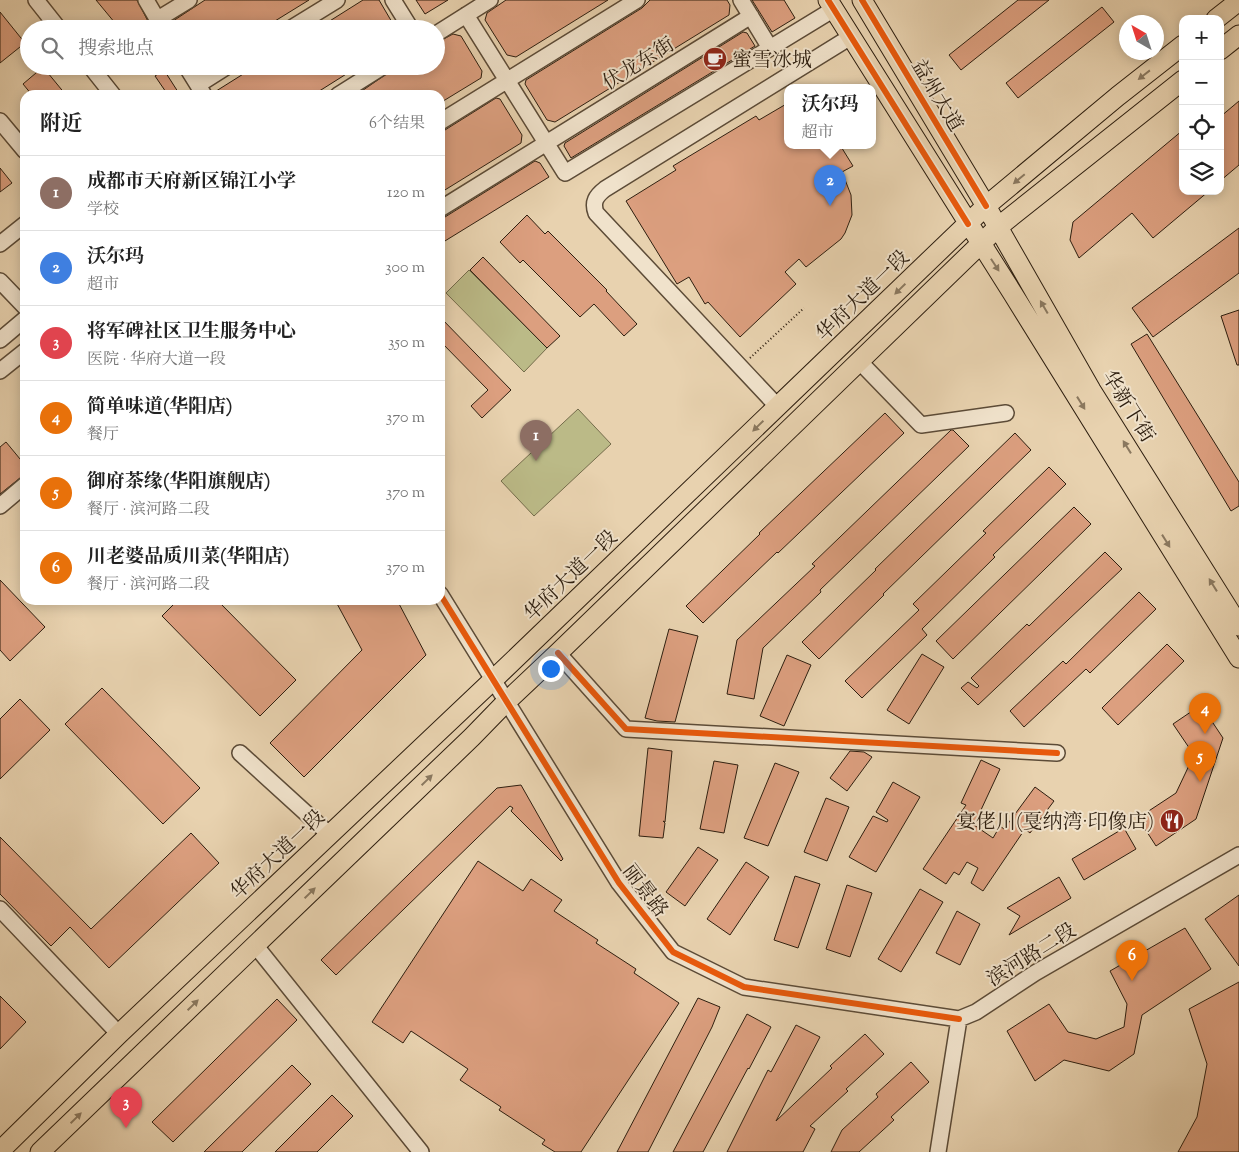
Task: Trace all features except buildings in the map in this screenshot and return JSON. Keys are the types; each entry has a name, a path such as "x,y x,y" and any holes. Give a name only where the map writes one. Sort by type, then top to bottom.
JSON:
{"main road":[{"name":"益州大道","path":"862,0 986,206"},
{"path":"1221,15 1239,1"},
{"name":"益州大道","path":"831,5 1239,658"},
{"path":"1224,47 1239,35"},
{"name":"华府大道一段","path":"0,1151 119,1034 492,681 986,206 1118,96 1179,48"},
{"path":"40,1152 472,737 998,227 1179,83"},
{"name":"华新下街","path":"986,206 1092,390 1239,626"}],"street":[{"path":"36,0 52,20"},
{"path":"146,0 158,20"},
{"path":"165,20 189,0"},
{"path":"305,20 337,0"},
{"path":"393,0 405,20"},
{"path":"445,28 490,0"},
{"path":"445,119 637,0"},
{"path":"741,0 770,48"},
{"path":"466,15 565,173 770,48 831,5"},
{"name":"伏龙东街","path":"445,206 751,16"},
{"path":"778,407 596,213 595,199 605,189 852,36"},
{"path":"97,75 109,90"},
{"path":"192,75 201,90 218,75"},
{"path":"346,90 370,75"},
{"path":"0,121 20,146"},
{"path":"0,244 20,228"},
{"path":"0,281 20,302"},
{"path":"0,340 20,324"},
{"path":"0,371 20,355"},
{"path":"860,362 921,425 1006,413"},
{"path":"0,506 20,489"},
{"name":"丽景路","path":"445,602 619,883 673,952 744,987 959,1019"},
{"path":"558,653 626,729 1057,753"},
{"path":"240,753 330,835"},
{"name":"滨河路二段","path":"959,1019 976,1012 1034,973 1239,855"},
{"path":"0,909 119,1034"},
{"path":"255,946 421,1152"},
{"path":"938,1152 959,1019"}],"path":[{"path":"741,367 804,308"}],"shaded area":[{"path":"469,270 547,348 524,372 446,293"},
{"path":"578,409 611,444 534,516 501,481"}],"cycle path":[{"path":"828,0 968,224"},
{"path":"862,0 986,206"},
{"path":"445,602 619,883 673,952 744,987 959,1019"},
{"path":"558,653 626,729 1057,753"}],"place":[{"name":"蜜雪冰城","path":"715,59"},
{"name":"沃尔玛","path":"830,206"},
{"name":"成都市天府新区锦江小学","path":"536,461"},
{"name":"简单味道(华阳店)","path":"1205,734"},
{"name":"御府茶缘(华阳旗舰店)","path":"1200,782"},
{"name":"宴佬川(戛纳湾·印像店)","path":"1172,821"},
{"name":"川老婆品质川菜(华阳店)","path":"1132,981"},
{"name":"将军碑社区卫生服务中心","path":"126,1128"}]}
